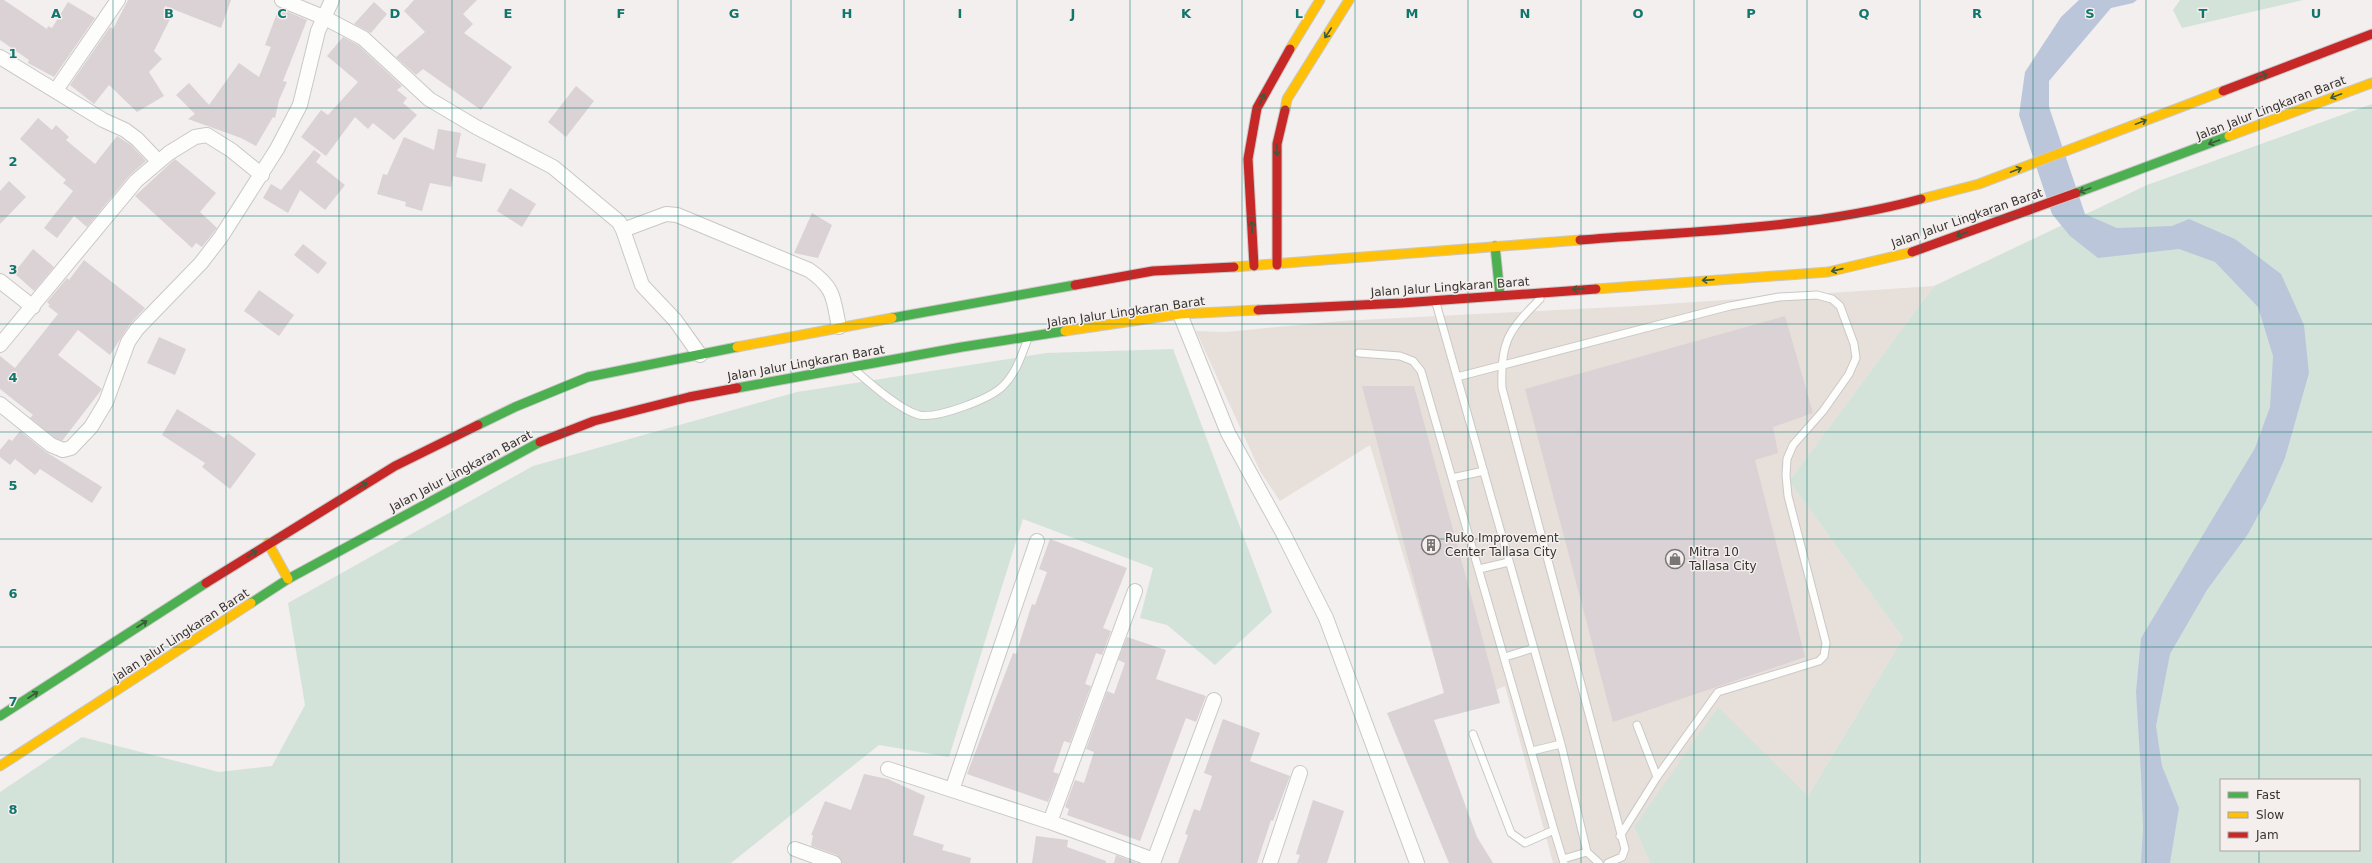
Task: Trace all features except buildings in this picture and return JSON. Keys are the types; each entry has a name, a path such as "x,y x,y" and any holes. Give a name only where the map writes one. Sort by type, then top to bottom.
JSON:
{"main road":[{"path":"1254,266 1248,159 1257,108 1280,64 1320,0"},
{"path":"1277,265 1277,144 1287,99 1349,0"},
{"path":"0,716 268,543 395,466 515,407 588,377 840,327 1153,271 1277,265 1495,246 1781,225 1888,208 1979,184 2372,34"},
{"name":"Jalan Jalur Lingkaran Barat","path":"0,766 288,579 529,446 587,424 689,397 852,367 1029,337 1180,314 1436,300 1828,272 1911,252 1999,222 2372,82"},
{"path":"1495,246 1500,295"},
{"path":"268,543 288,579"}],"street":[{"path":"56,90 118,0"},
{"path":"282,0 323,17 375,46 436,104 553,167 619,222 624,230 642,285 674,320 700,355"},
{"path":"0,404 51,445 63,450 71,448 91,427 106,402 128,342 146,319 201,263 221,237 262,174 300,106 323,17 332,0"},
{"path":"0,57 103,120 125,130 137,139 158,161"},
{"path":"0,345 33,307 136,180 158,161 195,137 204,134 231,150 262,174"},
{"path":"624,230 666,214 677,215 809,270 824,280 831,290 840,327"},
{"path":"0,281 33,307"},
{"path":"1180,314 1228,433 1283,533 1326,618 1417,863"},
{"path":"952,790 1037,541"},
{"path":"1050,822 1135,591"},
{"path":"888,769 1050,822 1153,862 1214,700"},
{"path":"1270,863 1300,773"},
{"path":"796,849 834,863"}],"lane":[{"path":"1547,292 1513,327 1503,347 1501,367 1502,388 1620,836 1625,849 1622,857 1608,863"},
{"path":"1457,377 1501,367 1730,306 1772,299 1817,295 1832,299 1840,306 1854,344 1856,358 1849,374 1823,411 1793,445 1787,459 1786,475 1788,496 1826,644 1826,652 1819,661 1718,692 1657,777 1620,836"},
{"path":"1436,300 1561,744 1587,852 1599,863"},
{"path":"852,367 885,396 919,415 957,411 1002,387 1015,372 1029,337"},
{"path":"1359,353 1400,356 1413,361 1421,372 1563,861 1587,852"},
{"path":"1452,478 1484,471"},
{"path":"1479,569 1509,562"},
{"path":"1504,656 1534,648"},
{"path":"1636,726 1657,777"},
{"path":"1473,734 1511,833 1525,844 1554,830"},
{"path":"1532,751 1561,744"}],"shaded area":[{"path":"2180,0 2303,0 2182,28 2173,10"},
{"path":"2372,104 2372,863 1650,863 1634,827 1718,707 1808,796 1903,638 1789,481 1934,286 2147,185"},
{"path":"1934,286 1789,481 1903,638 1808,796 1634,827 1650,863 1553,863 1505,686 1450,710 1370,445 1280,501 1260,471 1196,331 1226,332 1341,321 1636,306"},
{"path":"1173,349 1272,612 1215,665 1167,625 1140,618 1153,568 1023,519 949,757 879,745 731,863 0,863 0,792 82,737 219,772 272,766 305,705 288,603 533,466 797,392 1046,353"}],"water":[{"path":"2079,0 2137,0 2133,3 2111,8 2049,81 2049,107 2085,214 2117,228 2172,226 2189,219 2235,239 2281,274 2304,325 2309,373 2285,458 2266,501 2248,534 2207,590 2170,654 2156,726 2162,766 2179,808 2170,863 2141,863 2143,828 2136,692 2141,638 2255,448 2270,407 2273,356 2258,307 2215,262 2179,249 2098,258 2070,236 2052,214 2019,115 2025,72 2061,17"}],"traffic: fast":[{"path":"2076,193 2229,136"},
{"path":"1495,246 1500,295"},
{"path":"892,318 1075,285"},
{"path":"737,388 962,347 1065,331"},
{"path":"478,425 515,407 588,377 737,347"},
{"path":"251,603 288,579 540,442"},
{"path":"0,716 206,583"}],"traffic: slow":[{"path":"1290,49 1320,0"},
{"path":"1285,110 1287,99 1349,0"},
{"path":"2229,136 2372,83"},
{"path":"1921,199 1979,184 2223,91"},
{"path":"1234,267 1580,240"},
{"path":"1596,289 1828,272 1912,252"},
{"path":"1065,331 1180,314 1258,310"},
{"path":"737,347 892,318"},
{"path":"268,543 288,579"},
{"path":"0,766 251,603"}],"traffic: jam":[{"path":"2223,91 2372,34"},
{"path":"1254,266 1248,159 1257,108 1290,49"},
{"path":"1277,265 1277,144 1285,110"},
{"path":"1912,252 2076,193"},
{"path":"1580,240 1709,231 1794,223 1837,217 1921,199"},
{"path":"1075,285 1153,271 1234,267"},
{"path":"1258,310 1402,303 1596,289"},
{"path":"540,442 594,421 689,397 737,388"},
{"path":"206,583 395,466 478,425"}],"place":[{"name":"Ruko Improvement Center Tallasa City","path":"1431,545"},
{"name":"Mitra 10 Tallasa City","path":"1675,559"}]}
